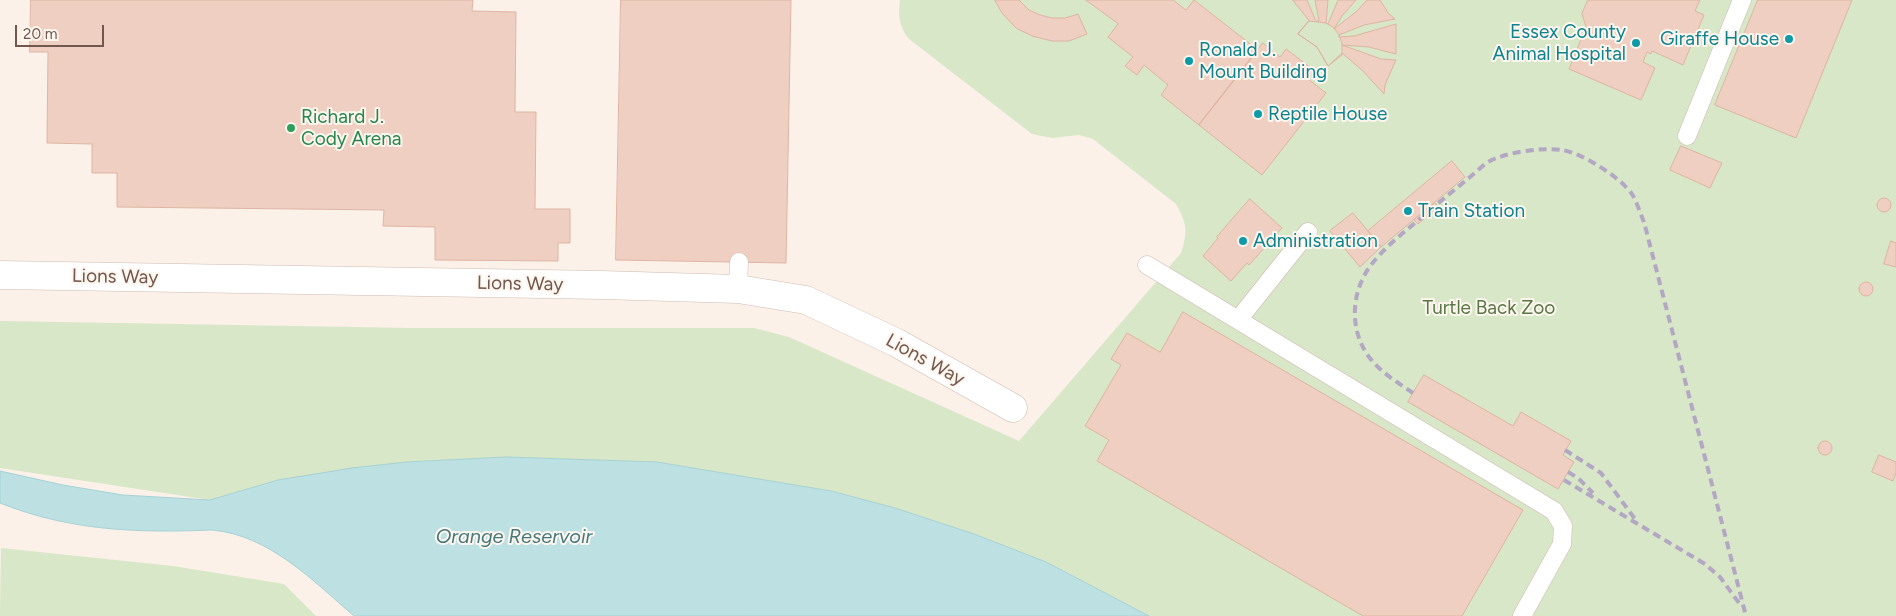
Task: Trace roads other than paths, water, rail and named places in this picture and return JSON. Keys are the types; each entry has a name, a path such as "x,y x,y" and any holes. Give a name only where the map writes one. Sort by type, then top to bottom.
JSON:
{"street":[{"name":"Lions Way","path":"0,275 738,289 806,300 897,343 1013,408"}],"lane":[{"path":"1687,136 1742,0"},
{"path":"1238,320 1308,232"},
{"path":"738,289 739,262"},
{"path":"1147,265 1554,511 1563,526 1562,544 1522,616"}],"water":[{"name":"Orange Reservoir","path":"506,457 657,462 831,491 895,508 974,534 1046,562 1149,616 354,616 289,561 252,540 212,530 131,530 78,525 26,512 0,503 0,471 63,485 123,495 210,500 278,480 352,468 407,462"}],"railway":[{"path":"1413,393 1374,363 1366,352 1356,328 1355,315 1359,289 1364,276 1377,257 1481,167 1504,155 1545,149 1562,150 1580,156 1610,173 1632,194 1644,222 1746,616"},
{"path":"1565,450 1601,473 1635,519"},
{"path":"1568,472 1578,478 1593,493"},
{"path":"1564,480 1705,564 1720,577 1739,603"}],"place":[{"name":"Giraffe House","path":"1789,39"},
{"name":"Essex County Animal Hospital","path":"1636,43"},
{"name":"Ronald J. Mount Building","path":"1189,61"},
{"name":"Reptile House","path":"1258,114"},
{"name":"Richard J. Cody Arena","path":"291,128"},
{"name":"Train Station","path":"1408,211"},
{"name":"Administration","path":"1243,241"}],"park label":[{"name":"Turtle Back Zoo","path":"1489,308"}]}
